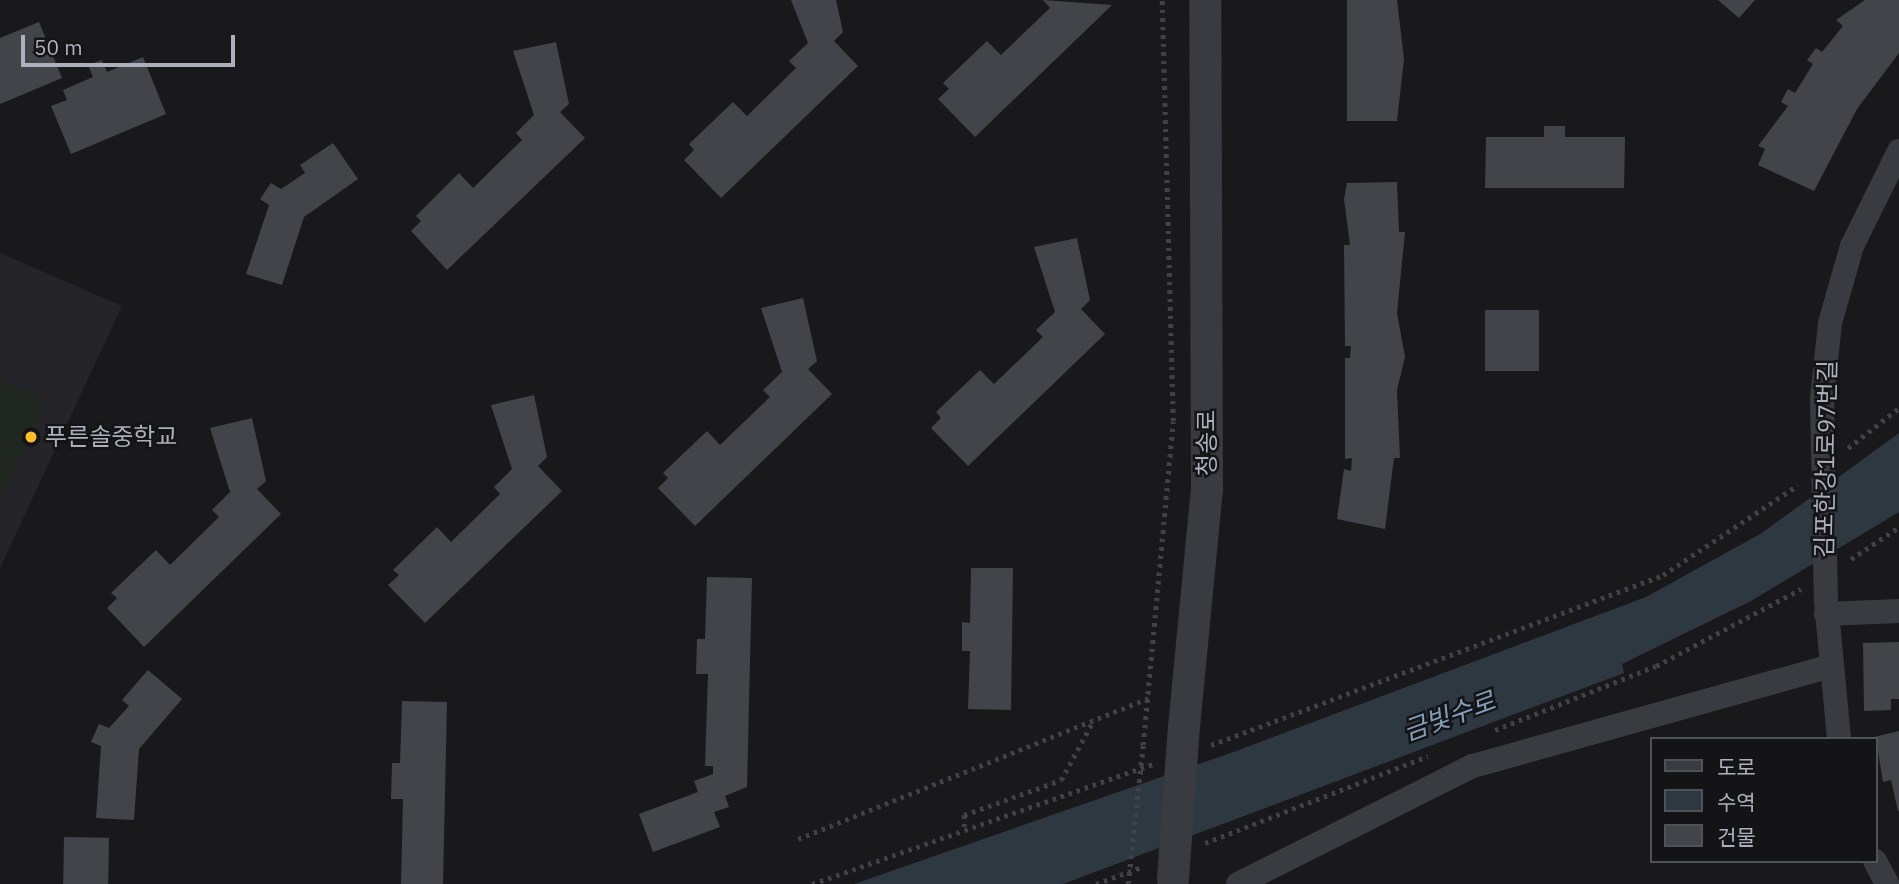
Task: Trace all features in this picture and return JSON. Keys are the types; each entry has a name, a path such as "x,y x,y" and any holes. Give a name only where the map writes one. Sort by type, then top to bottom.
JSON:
{"street":[{"name":"청송로","path":"1165,876 1192,738 1207,490 1205,0"},
{"name":"김포한강1로97번길","path":"1839,737 1821,600 1822,398 1830,323 1852,246 1899,150"},
{"path":"1821,600 1899,611"},
{"path":"1238,884 1473,766 1828,667"},
{"path":"1876,863 1887,884"}],"path":[{"path":"1128,884 1149,698 1173,421 1162,0"},
{"path":"1835,457 1899,408"},
{"path":"1192,738 1663,575 1804,481"},
{"path":"1845,562 1899,527"},
{"path":"1485,734 1821,600"},
{"path":"798,839 1149,698"},
{"path":"964,827 964,815 1061,780 1093,720"},
{"path":"1198,845 1436,753"},
{"path":"812,884 964,827 1161,761"},
{"path":"1096,884 1165,876"}],"shaded area":[{"name":"푸른솔중학교","path":"0,253 122,306 0,568"},
{"path":"0,380 46,400 0,501"}],"water":[{"name":"금빛수로","path":"1899,433 1899,512 1751,601 1622,664 1624,673 1063,884 854,884 1239,750 1646,597 1762,533"}],"building":[{"path":"791,0 836,0 843,32 834,41 858,66 721,198 684,160 694,150 689,144 733,102 747,116 796,68 789,61 808,43"},
{"path":"1043,0 1112,5 975,137 938,99 949,89 943,83 987,41 1001,55 1050,8"},
{"path":"1347,0 1397,0 1404,59 1397,121 1347,121"},
{"path":"1718,0 1755,0 1739,18"},
{"path":"1865,0 1899,0 1899,53 1857,109 1814,191 1758,165 1765,149 1758,146 1788,106 1781,102 1788,89 1795,93 1813,64 1807,60 1816,48 1822,52 1843,26 1836,20"},
{"path":"39,22 62,78 0,104 0,38"},
{"path":"556,42 569,104 560,112 585,138 447,270 411,231 421,221 416,216 459,173 473,188 522,140 516,133 534,115 513,51"},
{"path":"143,57 166,114 71,154 51,106 67,100 63,90 93,77 88,65 102,60 107,72"},
{"path":"1544,126 1565,126 1565,137 1625,137 1624,188 1485,188 1486,137 1544,137"},
{"path":"333,143 358,179 304,217 282,285 246,274 269,205 260,199 271,183 281,189 305,173 300,165"},
{"path":"1397,182 1399,232 1405,232 1397,313 1405,357 1397,390 1400,458 1394,458 1385,529 1337,519 1344,469 1351,471 1352,458 1345,459 1345,358 1350,358 1351,346 1345,346 1344,245 1350,245 1344,199 1347,183"},
{"path":"1077,238 1090,300 1081,309 1105,334 968,466 931,428 941,418 936,412 980,370 994,384 1043,337 1036,330 1055,312 1034,247"},
{"path":"803,298 817,361 808,369 832,394 695,526 658,488 668,478 663,473 707,431 720,445 770,397 763,390 782,372 761,308"},
{"path":"1485,310 1539,310 1539,371 1485,371"},
{"path":"534,395 547,457 538,466 562,491 425,623 388,585 399,575 393,570 437,527 451,542 500,494 494,487 512,469 491,405"},
{"path":"252,418 266,481 257,489 281,514 144,647 107,608 117,598 111,593 156,550 170,565 219,517 212,510 230,492 210,428"},
{"path":"971,568 1013,568 1011,710 968,709 970,651 962,651 962,622 970,623"},
{"path":"707,577 752,578 747,787 725,796 729,807 714,812 720,827 653,852 639,814 698,792 694,781 713,774 713,766 705,766 708,674 696,674 697,639 705,639"},
{"path":"1899,642 1899,699 1891,699 1891,710 1864,711 1863,643"},
{"path":"148,670 182,699 139,749 134,820 96,818 101,746 91,742 99,724 109,728 129,706 122,700"},
{"path":"402,701 447,702 443,884 401,884 403,799 391,799 392,763 400,763"},
{"path":"1899,731 1899,811 1891,780 1883,782 1878,737 1874,737"},
{"path":"64,837 109,838 108,884 63,884"}],"place":[{"name":"푸른솔중학교","path":"31,437"}]}
